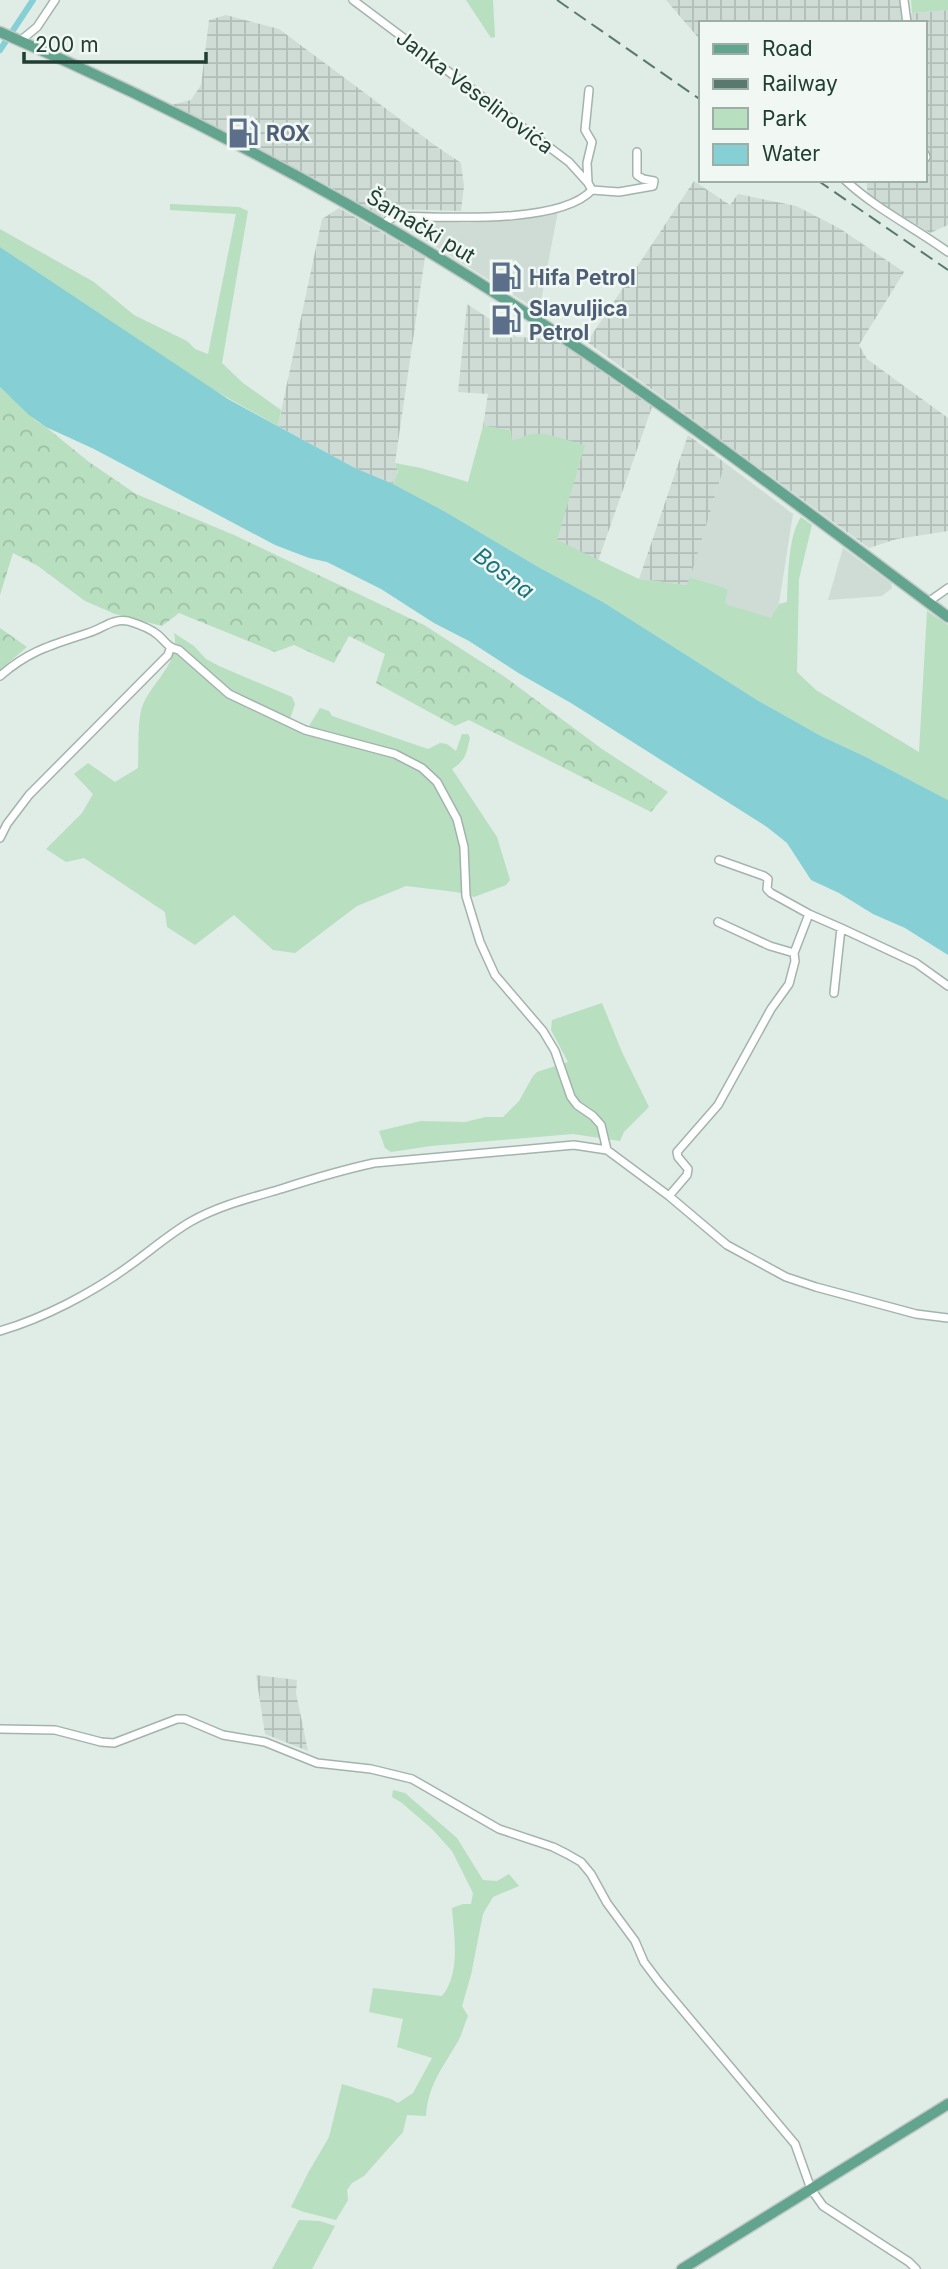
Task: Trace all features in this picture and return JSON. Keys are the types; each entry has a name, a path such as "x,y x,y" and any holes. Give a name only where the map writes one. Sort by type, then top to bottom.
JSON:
{"main road":[{"name":"Šamački put","path":"1,32 214,132 383,225 517,307 625,379 948,617"},
{"path":"682,2269 948,2104"}],"street":[{"path":"18,40 37,27 55,0"},
{"name":"Janka Veselinovića","path":"353,0 569,162 590,187"},
{"path":"904,0 907,21"},
{"path":"383,225 397,216 472,218 538,212 584,199 590,187 587,163 592,142 585,130 589,90"},
{"path":"590,187 619,192 653,186 654,181 637,175 637,152"},
{"path":"847,182 876,206 921,232 948,252"},
{"path":"928,602 948,588"},
{"path":"0,676 37,650 88,634 111,621 126,621 142,626 161,637 170,649 179,650 229,694 304,730 395,754 422,768 437,782 457,819 464,847 466,896 480,942 495,975 544,1031 555,1051 571,1097 601,1125 607,1150"},
{"path":"0,838 6,824 29,795 168,655 170,649"},
{"path":"719,860 768,879 767,890 771,893 808,914 916,963 948,986"},
{"path":"669,1196 687,1175 688,1169 677,1152 714,1112 771,1009 789,984 795,961 794,953 808,914"},
{"path":"719,922 770,946 794,953"},
{"path":"834,993 841,928"},
{"path":"0,1331 32,1321 92,1289 129,1266 155,1245 209,1212 374,1163 575,1145 607,1150 669,1196 727,1245 786,1277 916,1314 948,1318"},
{"path":"0,1729 55,1730 114,1743 177,1719 185,1719 223,1735 265,1742 317,1763 371,1769 412,1779 499,1829 553,1847 581,1862 635,1941 644,1962 659,1982 795,2144 811,2189 823,2206 916,2269"}],"shaded area":[{"path":"666,0 899,0 902,14 948,10 948,225 930,233 868,195 866,182 927,182 927,21 699,21 699,39"},
{"path":"226,15 279,29 461,163 464,186 461,211 394,209 381,217 320,181 171,105 191,100 201,85 209,20"},
{"path":"694,181 730,205 738,194 796,206 839,228 904,272 859,345 867,359 948,418 948,531 897,539 869,548 587,342"},
{"path":"339,208 425,257 395,463 398,472 393,484 355,468 278,426 322,219"},
{"path":"558,211 539,311 401,225 401,219 468,223"},
{"path":"467,304 517,337 555,339 652,407 598,561 557,540 558,532 529,435 511,440 511,430 483,426 488,394 458,392"},
{"path":"688,435 725,463 688,585 639,579"},
{"path":"725,463 793,514 779,603 772,619 724,604 728,589 690,577"},
{"path":"843,548 891,583 892,588 882,596 828,600"},
{"path":"256,1675 297,1680 296,1693 308,1751 265,1734"}],"green space":[{"path":"466,0 493,0 495,37 491,38"},
{"path":"911,0 948,0 948,10 912,13"},
{"path":"170,204 239,207 248,211 222,363 243,383 281,410 278,426 214,390 0,247 0,229 94,282 134,315 208,354 236,214 170,210"},
{"path":"0,387 35,420 136,494 234,535 424,625 505,677 602,749 668,792 651,812 469,720 455,726 376,683 385,654 349,636 334,663 294,645 275,652 179,613 162,626 115,614 85,601 38,566 13,553 0,595"},
{"path":"483,426 511,430 512,440 542,434 585,445 557,540 639,579 687,585 690,577 728,589 725,604 771,618 779,604 787,602 790,558 797,525 801,517 812,525 799,579 797,672 816,690 919,752 927,611 948,625 948,800 821,736 757,700 603,602 393,484 398,472 395,463 468,482"},
{"path":"0,628 27,647 0,670"},
{"path":"174,633 194,646 206,659 292,697 295,704 290,719 309,726 320,708 329,711 332,716 428,749 440,743 447,744 456,751 462,734 468,734 470,738 465,756 452,769 497,837 510,880 506,885 474,897 406,886 357,906 295,953 273,950 234,915 195,945 167,927 165,912 84,858 66,862 46,849 82,813 93,794 74,774 88,763 115,782 138,768 140,714 146,698 173,654"},
{"path":"602,1003 649,1107 624,1132 620,1141 573,1134 391,1152 385,1148 379,1131 421,1121 465,1122 486,1117 503,1117 519,1101 537,1072 568,1062 551,1030 552,1020"},
{"path":"393,1790 405,1793 457,1838 483,1880 497,1881 509,1874 519,1886 493,1897 483,1914 462,2006 468,2016 459,2040 433,2086 426,2116 407,2115 403,2132 364,2176 352,2183 347,2190 348,2200 336,2220 291,2207 329,2137 342,2084 398,2103 413,2093 432,2058 397,2047 403,2019 369,2012 373,1988 442,1996 448,1987 454,1965 452,1908 471,1904 473,1893 452,1851 432,1829 392,1797"},
{"path":"299,2220 320,2221 335,2226 312,2269 272,2269"}],"water":[{"name":"Bosna","path":"0,247 228,399 355,468 393,484 444,511 603,602 757,700 821,736 948,800 948,955 905,928 811,880 787,843 767,827 571,703 381,589 327,562 275,545 94,449 46,427 29,415 0,387"}],"waterway":[{"path":"0,50 33,0"}],"railway":[{"path":"557,0 699,99"},
{"path":"820,182 948,270"}],"place":[{"name":"ROX","path":"243,133"},
{"name":"Hifa Petrol","path":"506,277"},
{"name":"Slavuljica Petrol","path":"506,320"}]}
